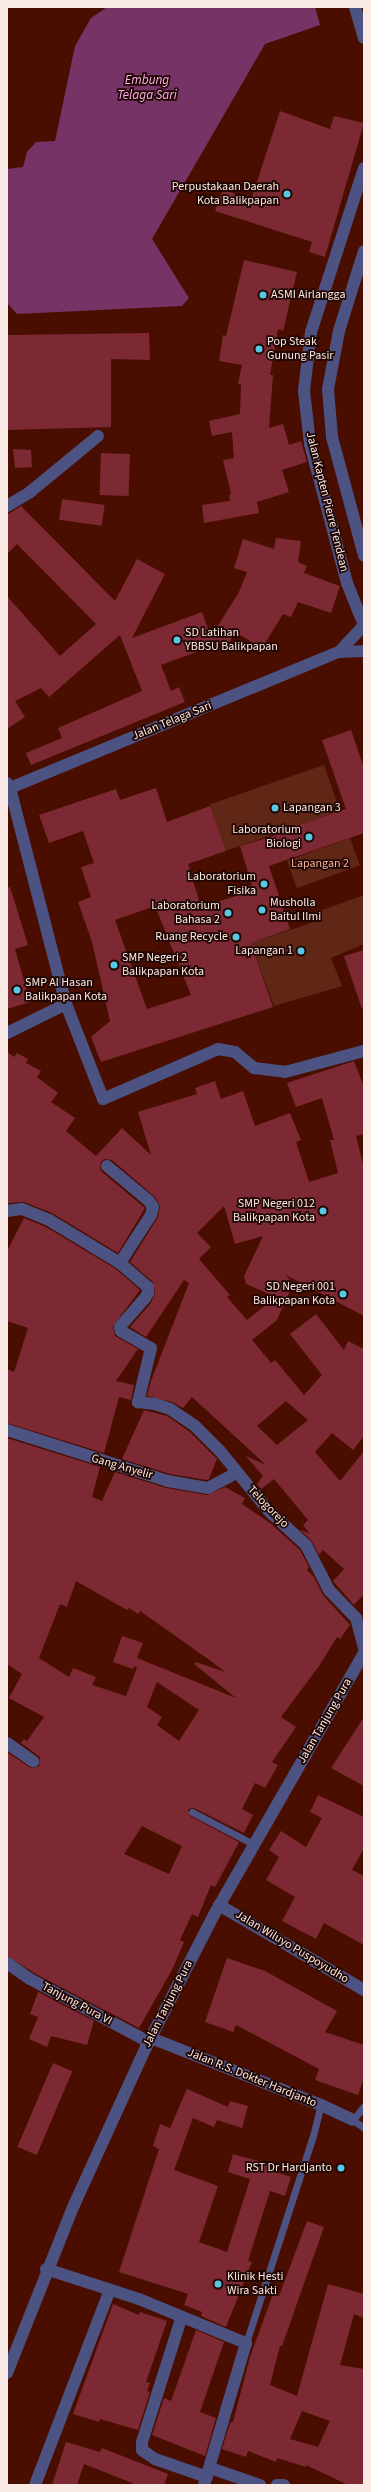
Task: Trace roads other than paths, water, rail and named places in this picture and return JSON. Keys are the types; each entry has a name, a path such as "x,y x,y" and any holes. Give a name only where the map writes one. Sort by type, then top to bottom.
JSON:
{"street":[{"path":"355,7 364,38"},
{"name":"Jalan Kapten Pierre Tendean","path":"364,168 311,332 304,392 310,444 347,583 364,625"},
{"name":"Jalan Kapten Pierre Tendean","path":"364,251 339,332 328,389 332,437 364,556"},
{"path":"7,506 30,492 98,436"},
{"name":"Jalan Telaga Sari","path":"339,652 364,625"},
{"name":"Jalan Telaga Sari","path":"8,787 339,652 364,652"},
{"path":"8,787 66,1004 103,1099 218,1049 235,1052 254,1068 285,1072 364,1050"},
{"path":"7,1033 66,1004"},
{"path":"7,1211 22,1209 49,1220 120,1263 151,1215 153,1207 149,1201 107,1166"},
{"name":"Telogorejo","path":"120,1263 148,1287 149,1290 145,1298 120,1327 121,1331 151,1348 138,1402 155,1404 170,1409 195,1426 269,1511 306,1545 329,1590 356,1618 364,1648"},
{"name":"Gang Anyelir","path":"7,1430 113,1465 175,1482 208,1488 222,1483 236,1473"},
{"name":"Jalan Tanjung Pura","path":"7,2372 46,2269 150,2040 219,1905 255,1845 364,1653"},
{"path":"7,1743 33,1761"},
{"name":"Jalan Wiluyo Puspoyudho","path":"219,1905 364,1990"},
{"name":"Tanjung Pura VI","path":"7,1964 30,1979 150,2040"},
{"name":"Jalan R.S. Dokter Hardjanto","path":"150,2040 321,2105 353,2120"},
{"path":"46,2269 139,2299 181,2319 246,2343 207,2477"},
{"path":"35,2485 110,2290"},
{"path":"181,2319 142,2442 142,2450 155,2459 207,2477 260,2485"},
{"path":"277,2485 284,2485"}],"lane":[{"path":"192,1812 255,1845"},
{"path":"246,2343 313,2136 321,2105"},
{"path":"364,2106 353,2120 364,2128"}],"water":[{"name":"Embung Telaga Sari","path":"107,7 315,7 320,25 265,44 152,239 189,298 182,306 17,314 7,303 7,169 23,167 27,152 36,142 55,141 75,46 91,18"}],"place":[{"name":"Perpustakaan Daerah Kota Balikpapan","path":"287,194"},
{"name":"ASMI Airlangga","path":"263,295"},
{"name":"Pop Steak Gunung Pasir","path":"259,349"},
{"name":"SD Latihan YBBSU Balikpapan","path":"177,640"},
{"name":"Lapangan 3","path":"275,808"},
{"name":"Laboratorium Biologi","path":"309,837"},
{"name":"Laboratorium Fisika","path":"264,884"},
{"name":"Musholla Baitul Ilmi","path":"262,910"},
{"name":"Laboratorium Bahasa 2","path":"228,913"},
{"name":"Ruang Recycle","path":"236,937"},
{"name":"Lapangan 1","path":"301,951"},
{"name":"SMP Negeri 2 Balikpapan Kota","path":"114,965"},
{"name":"SMP Al Hasan Balikpapan Kota","path":"17,990"},
{"name":"SMP Negeri 012 Balikpapan Kota","path":"323,1211"},
{"name":"SD Negeri 001 Balikpapan Kota","path":"343,1294"},
{"name":"RST Dr Hardjanto","path":"341,2168"},
{"name":"Klinik Hesti Wira Sakti","path":"218,2284"}],"park label":[{"name":"Lapangan 2","path":"320,864"}]}
